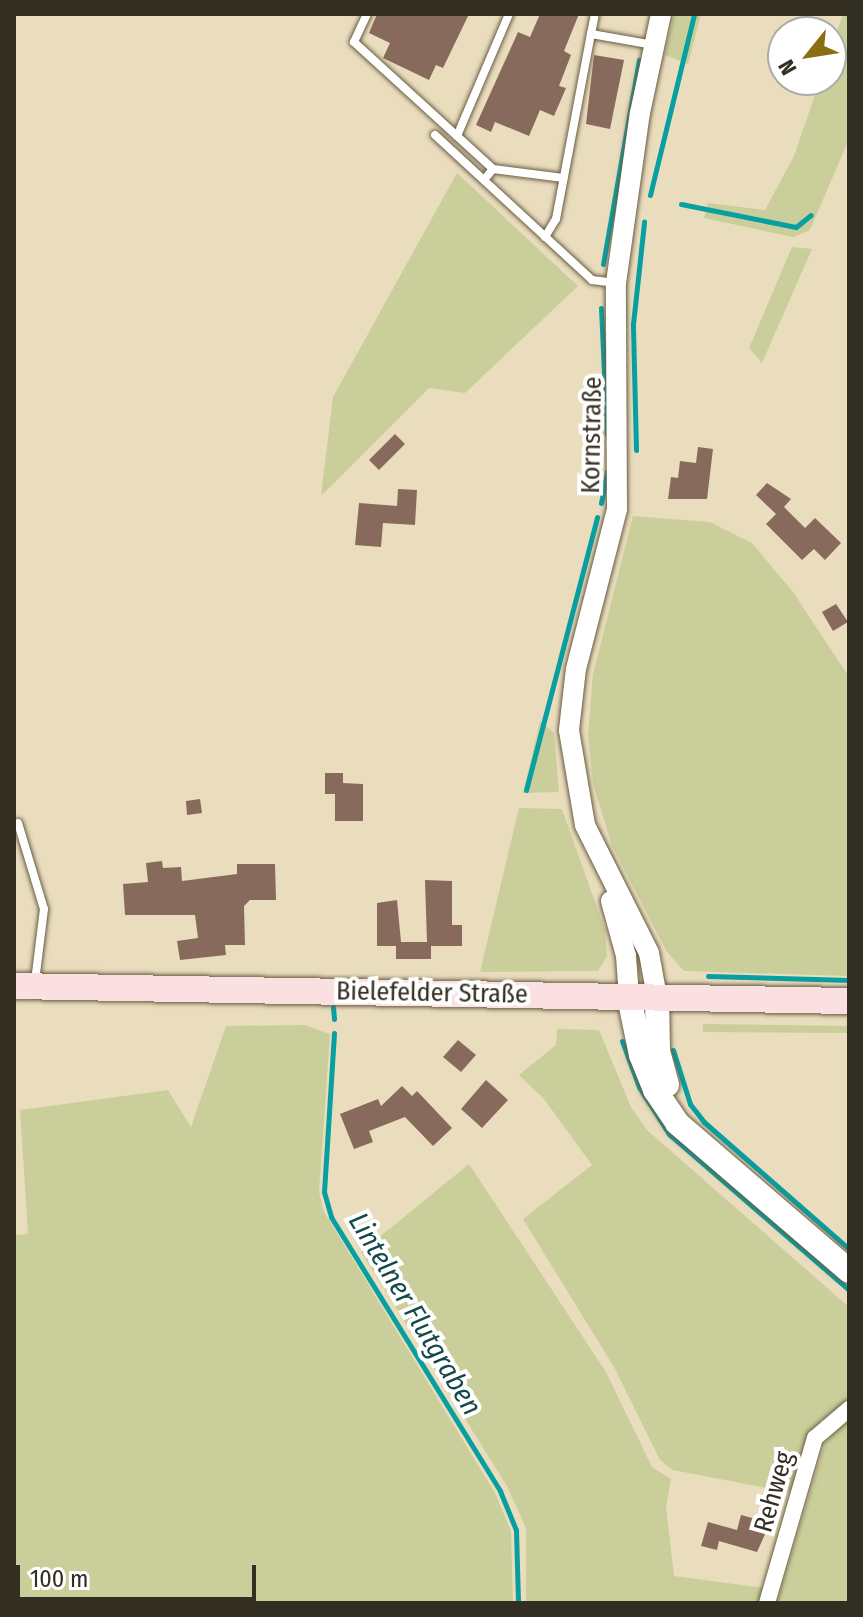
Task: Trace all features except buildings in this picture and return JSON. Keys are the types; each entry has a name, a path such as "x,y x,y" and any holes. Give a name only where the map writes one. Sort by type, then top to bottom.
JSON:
{"main road":[{"name":"Bielefelder Straße","path":"24,986 849,1001"},
{"path":"629,997 641,1055 655,1090 677,1123 849,1271"},
{"path":"657,997 658,1051 666,1083 684,1118 737,1174"}],"street":[{"name":"Kornstraße","path":"629,997 623,941 595,851 569,730 576,669 617,509 621,472 616,283 624,207 661,14"},
{"name":"Kornstraße","path":"595,851 649,953 657,997"},
{"name":"Rehweg","path":"767,1603 815,1438 824,1425 849,1409"}],"lane":[{"path":"367,14 354,42 493,169 563,178"},
{"path":"457,136 509,14"},
{"path":"545,237 556,219 595,14"},
{"path":"591,34 655,45"},
{"path":"435,135 592,280 616,283"},
{"path":"484,180 493,169"},
{"path":"18,823 44,909 24,986"}],"green space":[{"path":"674,14 701,14 688,64 665,55"},
{"path":"849,14 849,139 810,230 793,237 704,218 708,203 765,210 794,156 815,96 847,96 847,16 842,16"},
{"path":"457,173 578,286 465,393 429,388 321,496 333,397"},
{"path":"792,247 812,249 762,363 749,348"},
{"path":"633,516 710,522 752,543 793,592 849,677 849,976 684,971 667,952 612,846 593,784 588,735 593,674"},
{"path":"540,721 554,733 559,792 523,793"},
{"path":"519,808 562,809 605,930 607,956 598,971 480,972"},
{"path":"703,1024 849,1026 849,1033 703,1032"},
{"path":"305,1025 330,1034 319,1191 323,1210 495,1493 511,1531 513,1603 14,1603 14,1235 28,1234 20,1110 168,1090 191,1127 226,1026"},
{"path":"557,1029 599,1030 631,1107 647,1130 849,1307 849,1402 820,1421 810,1436 792,1493 673,1470 660,1460 615,1369 523,1219 592,1165 544,1099 519,1075 556,1045"},
{"path":"469,1164 606,1372 652,1467 671,1479 666,1507 674,1576 764,1588 760,1603 526,1603 526,1528 507,1486 361,1252"},
{"path":"849,1418 849,1603 777,1603 825,1443"}],"waterway":[{"path":"650,195 694,14"},
{"path":"603,264 639,60"},
{"path":"681,204 796,227 811,215"},
{"path":"636,450 633,324 644,222"},
{"path":"601,308 607,434"},
{"path":"601,503 607,472"},
{"path":"526,790 597,517"},
{"path":"708,976 849,980"},
{"name":"Lintelner Flutgraben","path":"333,1007 334,1019"},
{"name":"Lintelner Flutgraben","path":"334,1033 324,1192 331,1217 500,1491 516,1530 518,1603"},
{"path":"622,1041 639,1087 669,1134 849,1290"},
{"path":"673,1050 690,1104 704,1122 849,1249"}]}
